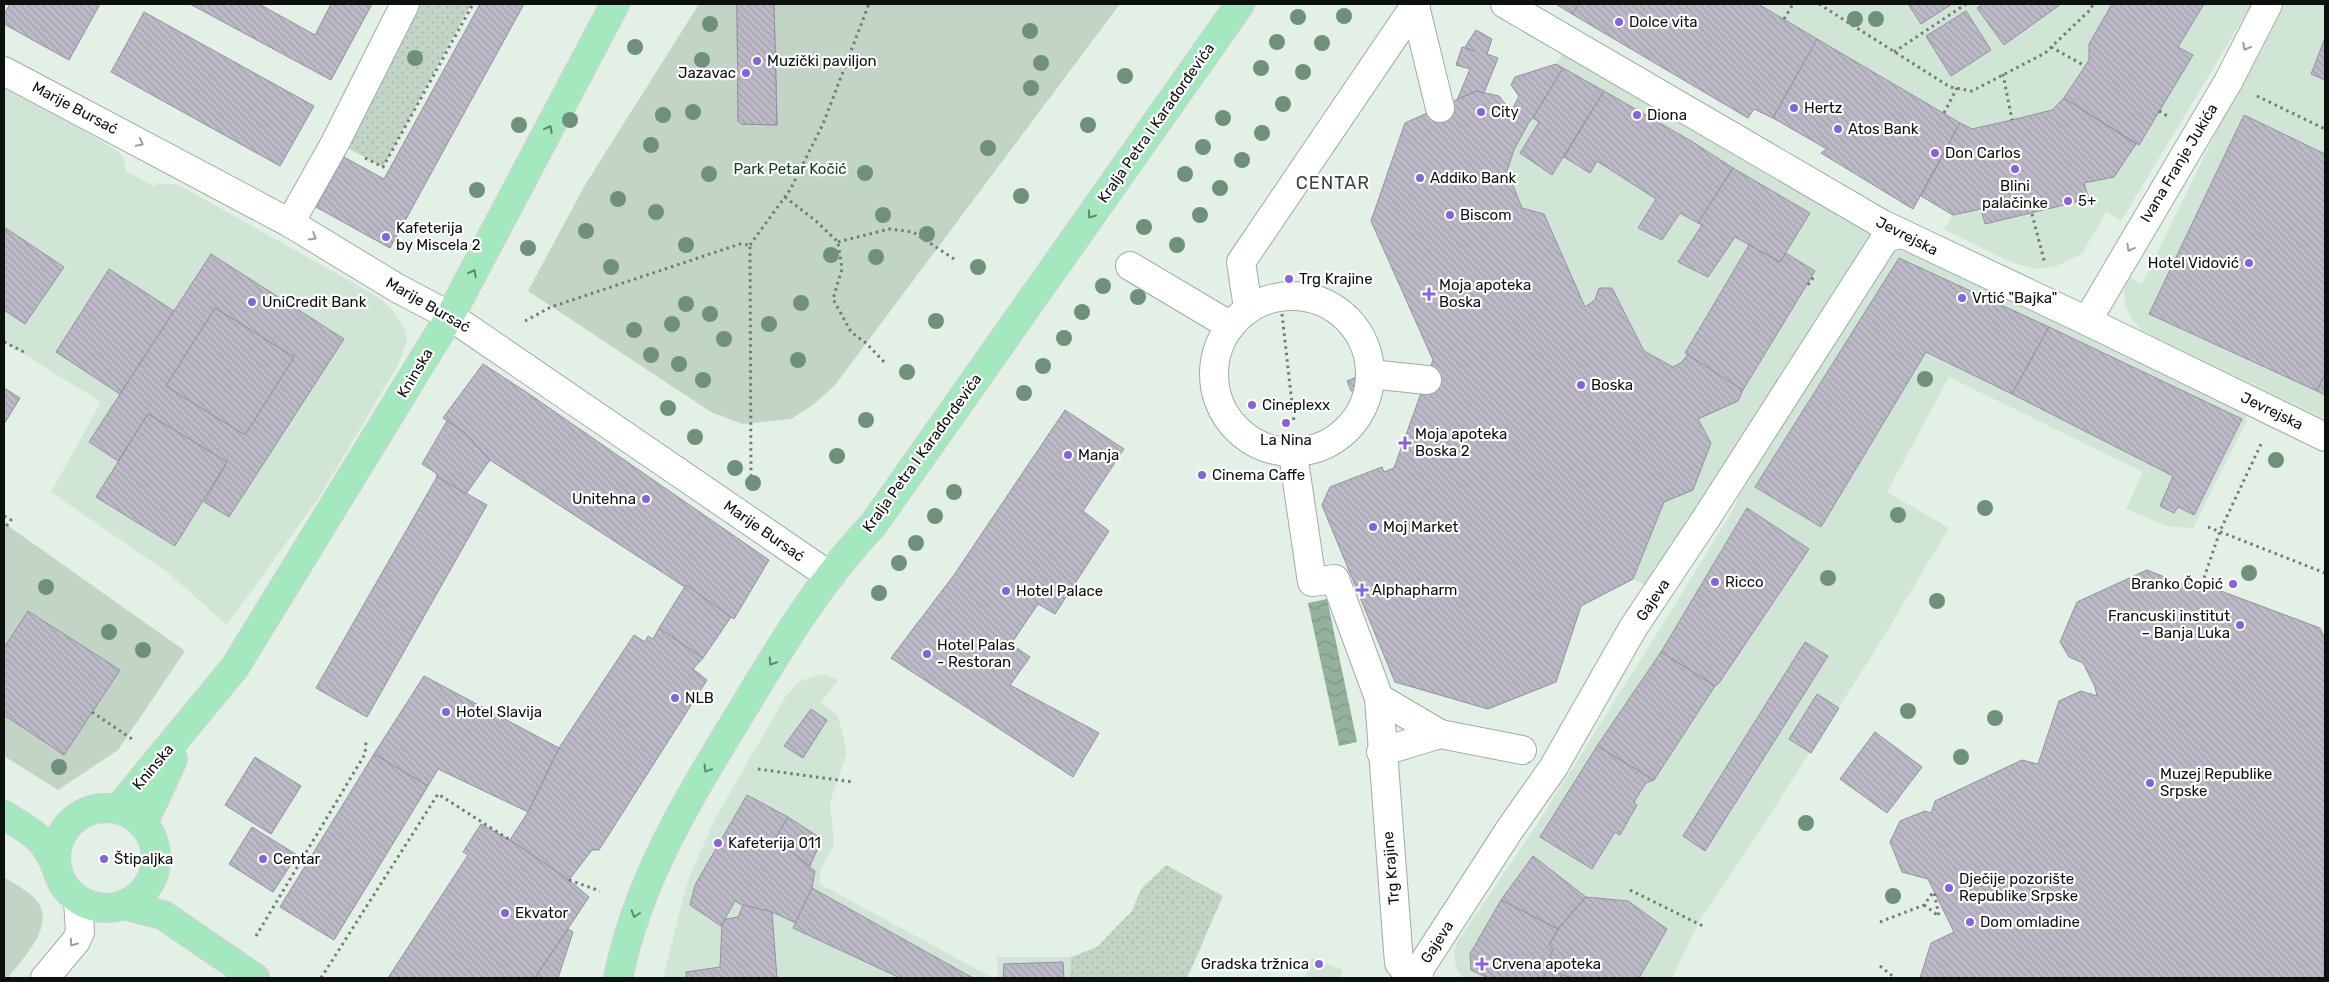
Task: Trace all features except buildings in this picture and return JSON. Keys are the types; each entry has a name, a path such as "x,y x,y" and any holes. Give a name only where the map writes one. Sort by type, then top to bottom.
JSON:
{"main road":[{"name":"Kninska","path":"118,809 235,667 450,316 615,4"},
{"name":"Kralja Petra I Karađorđevića","path":"618,978 625,943 640,899 656,861 693,791 765,672 830,576 873,525 1240,4"},
{"name":"Kninska","path":"143,824 188,726"},
{"path":"57,869 56,856 59,840 67,826 77,816 90,810 104,807 132,814 152,836 156,851 156,866 151,880 144,891 123,905"},
{"path":"4,814 37,835 49,848 62,882 78,900 100,907 123,905 163,915 255,978"},
{"path":"37,835 50,834 67,826"},
{"path":"151,880 163,915"}],"street":[{"path":"290,223 335,143 405,4"},
{"path":"1414,4 1440,108"},
{"path":"1238,317 1241,262 1414,4"},
{"name":"Jevrejska","path":"1505,4 1901,234 2325,437"},
{"name":"Ivana Franje Jukića","path":"2086,321 2228,82 2268,4"},
{"name":"Marije Bursać","path":"4,71 290,223 397,288 450,316 830,576"},
{"name":"Gajeva","path":"1417,977 1510,829 1553,768 1633,628 1707,518 1883,242 1888,237 1901,234"},
{"path":"1130,266 1238,317"},
{"path":"1300,294 1326,302 1347,318 1363,340 1370,366 1370,374 1369,392 1359,416 1342,436 1320,449 1305,454 1293,454 1270,449 1246,437 1229,419 1217,397 1213,373 1217,348 1238,317 1273,296 1300,294"},
{"path":"1370,374 1427,380"},
{"name":"Trg Krajine","path":"1293,454 1312,582 1335,579 1379,698 1381,752 1399,963 1406,971 1417,977"},
{"path":"1379,698 1440,734 1522,750"},
{"path":"1381,752 1440,734"},
{"path":"45,978 76,941 80,932 78,900"}],"path":[{"path":"335,143 383,168 473,4"},
{"path":"751,477 750,245 785,197 823,124 869,4"},
{"path":"1784,19 1794,4"},
{"path":"1819,4 1950,87 1972,91 2045,53 2091,9 2093,4"},
{"path":"1894,52 1966,4"},
{"path":"2051,47 2085,66"},
{"path":"2003,74 2012,120"},
{"path":"2228,82 2325,128"},
{"path":"1944,113 1957,88"},
{"path":"2159,110 2173,119"},
{"path":"785,197 816,221 838,242 842,269 833,299 851,332 866,343 886,364"},
{"path":"2032,214 2046,268"},
{"path":"838,242 888,229 913,232 954,259"},
{"path":"525,321 551,307 740,244 750,245"},
{"path":"1808,284 1815,275"},
{"path":"1282,317 1292,402"},
{"path":"4,342 24,352"},
{"path":"2202,584 2220,531 2264,438"},
{"path":"4,516 12,520 4,529"},
{"path":"2208,527 2325,574"},
{"path":"92,712 132,739"},
{"path":"256,936 365,754 366,742"},
{"path":"758,769 853,782"},
{"path":"320,978 438,794 510,840"},
{"path":"568,880 600,891"},
{"path":"1630,890 1705,927"},
{"path":"1880,922 1924,905 1934,891 1939,916 1924,905"},
{"path":"1880,966 1895,978"}],"shaded area":[{"path":"1556,4 2252,4 2121,221 2106,212 2082,254 2054,267 2035,269 2008,261 1944,229 1953,215 1921,196 1913,209 1821,153 1826,149 1773,118 1754,109 1748,118"},
{"name":"Hotel Vidović","path":"2281,4 2325,4 2325,419 2142,331 2132,319 2125,305 2124,291 2129,277 2142,284 2261,40"},
{"name":"Boska","path":"1569,43 1882,224 1653,589 1633,579 1581,606 1556,682 1488,709 1395,682 1322,505 1330,487 1394,468 1433,360 1371,221 1405,123 1476,91 1499,96 1511,111 1519,96 1511,85 1515,77 1556,64"},
{"path":"4,84 118,151 124,159 126,171 153,186 159,183 179,185 380,298 393,311 404,328 407,340 398,365 318,499 227,625 167,572 51,492 101,402 4,342"},
{"path":"1902,245 2246,415 2246,422 2193,528 2167,526 2126,509 2143,472 1949,377 1887,492 1949,528 1878,646 1753,841 1701,918 1672,978 1464,978 1458,972 1455,964 1454,950 1457,942 1536,826 1660,629 1734,508 1745,480 1889,248"},
{"path":"819,675 828,675 838,680 821,703 838,716 847,753 830,802 834,845 820,871 820,884 993,978 663,978 688,880 716,817 786,696 799,682"},
{"path":"997,957 1071,957 1070,978 998,978"},
{"name":"Gradska tržnica","path":"1312,958 1343,970 1341,978 1304,978"}],"green space":[{"path":"418,4 471,4 383,167 342,145"},
{"name":"Park Petar Kočić","path":"699,4 1120,4 835,385 813,405 791,419 742,424 711,412 528,291 585,185"},
{"path":"4,523 185,651 118,750 58,790 4,756"},
{"path":"1166,865 1223,896 1187,978 1070,978 1071,957 1097,947 1132,911 1141,889"},
{"path":"4,877 33,896 41,910 43,920 36,941 8,978 4,978"}],"water":[{"path":"1327,599 1357,742 1339,746 1308,603"}],"place":[{"name":"Dolce vita","path":"1619,22"},
{"name":"Muzički paviljon","path":"757,61"},
{"name":"Jazavac","path":"746,73"},
{"name":"Hertz","path":"1794,108"},
{"name":"City","path":"1481,112"},
{"name":"Diona","path":"1637,115"},
{"name":"Atos Bank","path":"1838,129"},
{"name":"Don Carlos","path":"1935,153"},
{"name":"Blini palačinke","path":"2015,169"},
{"name":"Addiko Bank","path":"1420,178"},
{"name":"5+","path":"2068,201"},
{"name":"Biscom","path":"1450,215"},
{"name":"Kafeterija by Miscela 2","path":"386,237"},
{"name":"Hotel Vidović","path":"2249,263"},
{"name":"Trg Krajine","path":"1289,279"},
{"name":"Moja apoteka Boska","path":"1429,294"},
{"name":"Vrtić \"Bajka\"","path":"1962,298"},
{"name":"UniCredit Bank","path":"252,302"},
{"name":"Boska","path":"1581,385"},
{"name":"Cineplexx","path":"1252,405"},
{"name":"La Nina","path":"1286,423"},
{"name":"Moja apoteka Boska 2","path":"1405,443"},
{"name":"Manja","path":"1068,455"},
{"name":"Cinema Caffe","path":"1202,475"},
{"name":"Unitehna","path":"646,499"},
{"name":"Moj Market","path":"1373,527"},
{"name":"Ricco","path":"1715,582"},
{"name":"Branko Čopić","path":"2233,584"},
{"name":"Alphapharm","path":"1362,590"},
{"name":"Hotel Palace","path":"1006,591"},
{"name":"Francuski institut – Banja Luka","path":"2240,625"},
{"name":"Hotel Palas - Restoran","path":"927,654"},
{"name":"NLB","path":"675,698"},
{"name":"Hotel Slavija","path":"446,712"},
{"name":"Muzej Republike Srpske","path":"2150,783"},
{"name":"Kafeterija 011","path":"718,843"},
{"name":"Štipaljka","path":"104,859"},
{"name":"Centar","path":"263,859"},
{"name":"Dječije pozorište Republike Srpske","path":"1949,888"},
{"name":"Ekvator","path":"505,913"},
{"name":"Dom omladine","path":"1970,922"},
{"name":"Gradska tržnica","path":"1319,964"},
{"name":"Crvena apoteka","path":"1482,964"}],"district":[{"name":"CENTAR","path":"1333,183"}]}
